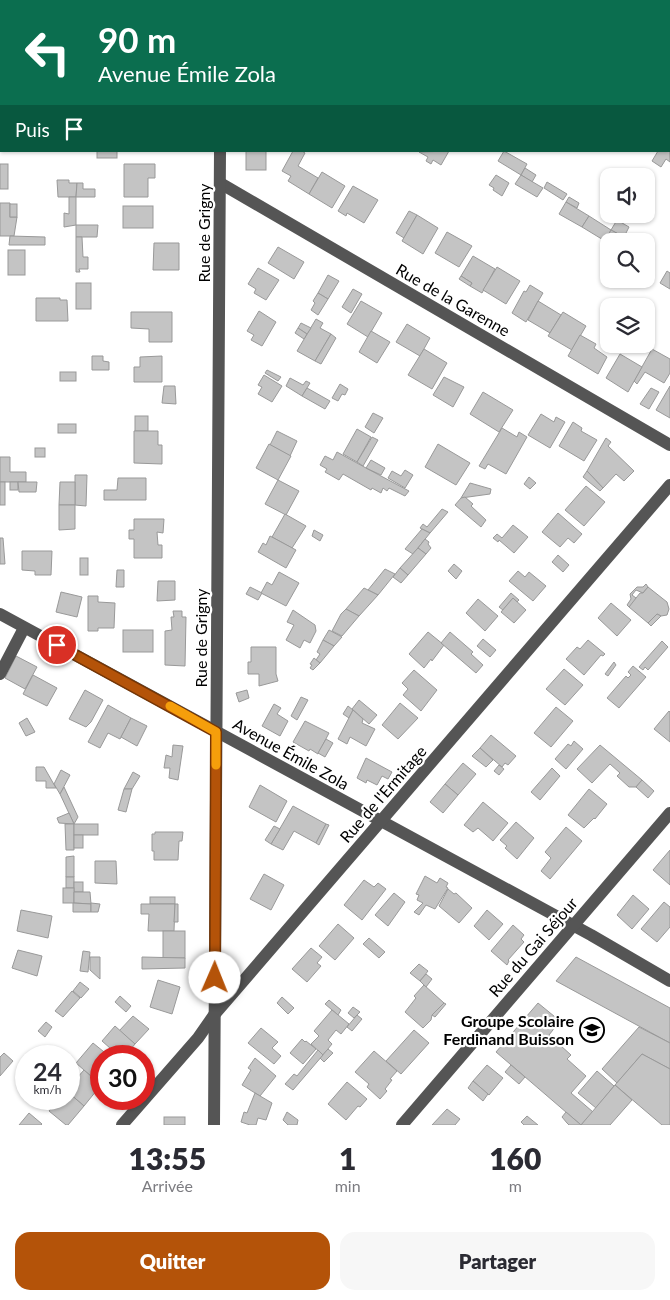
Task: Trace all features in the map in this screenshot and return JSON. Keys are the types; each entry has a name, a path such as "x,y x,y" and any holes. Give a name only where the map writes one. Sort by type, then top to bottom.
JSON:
{"street":[{"name":"Rue de Grigny","path":"214,1125 220,152"},
{"name":"Rue de la Garenne","path":"220,183 670,445"},
{"name":"Rue de l'Ermitage","path":"122,1125 198,1038 214,1014 670,485"},
{"name":"Avenue Émile Zola","path":"0,614 591,936 670,981"},
{"path":"0,674 24,628"},
{"name":"Rue du Gai Séjour","path":"402,1125 670,813"}],"building":[{"path":"97,152 117,152 117,158 97,158"},
{"path":"246,152 266,152 266,170 246,170"},
{"path":"292,152 304,152 305,153 298,166 318,178 309,194 288,181 291,176 282,171"},
{"path":"419,152 448,152 441,165 433,160 431,164 426,161 428,157"},
{"path":"503,152 506,152 527,164 521,175 498,161"},
{"path":"657,152 670,152 670,162 666,159 661,167 652,161"},
{"path":"0,164 8,164 8,189 0,189"},
{"path":"124,164 155,164 155,178 148,178 148,197 124,197"},
{"path":"525,168 536,175 532,182 521,175"},
{"path":"322,172 345,186 332,208 309,194"},
{"path":"496,175 509,183 502,196 489,185"},
{"path":"521,175 543,188 537,197 515,184"},
{"path":"57,180 69,180 69,183 77,183 76,197 58,197"},
{"path":"547,182 567,194 563,200 544,188"},
{"path":"77,183 83,183 83,189 95,189 95,197 76,197"},
{"path":"353,186 378,200 364,223 347,213 346,216 338,211"},
{"path":"69,197 76,197 76,225 64,227 64,213 69,214"},
{"path":"569,197 579,203 577,208 566,202"},
{"path":"566,202 589,216 582,227 559,214"},
{"path":"0,203 10,203 10,217 17,217 14,236 0,236"},
{"path":"10,204 17,204 17,217 10,217"},
{"path":"123,206 153,206 153,228 123,228"},
{"path":"409,211 417,215 404,238 396,233"},
{"path":"417,215 438,228 423,254 402,241"},
{"path":"589,216 611,230 609,233 600,233 600,238 582,227"},
{"path":"615,223 622,223 629,227 626,233 617,233 611,230"},
{"path":"76,225 98,225 97,237 76,237"},
{"path":"447,232 472,246 459,267 435,253"},
{"path":"10,236 45,237 45,245 9,245"},
{"path":"76,237 82,237 83,257 88,257 88,269 79,269 80,272 76,272"},
{"path":"154,243 179,243 179,270 153,270"},
{"path":"278,247 304,262 294,279 268,263"},
{"path":"8,250 25,250 25,275 8,275"},
{"path":"473,256 495,269 482,293 470,286 472,283 461,276"},
{"path":"497,267 520,281 506,304 483,290"},
{"path":"258,268 279,280 266,300 254,293 256,289 248,284"},
{"path":"667,271 670,273 670,289 660,283"},
{"path":"328,275 339,281 328,299 318,293"},
{"path":"461,276 472,283 470,286 459,279"},
{"path":"76,283 91,283 91,309 76,309"},
{"path":"530,285 543,293 526,322 512,313 524,291 526,292"},
{"path":"353,289 362,294 351,313 342,307"},
{"path":"318,293 328,299 318,315 311,310 315,303 313,301"},
{"path":"36,298 60,298 60,300 67,300 68,321 36,321"},
{"path":"361,301 382,313 368,337 347,324"},
{"path":"538,301 561,315 550,333 528,320"},
{"path":"259,311 276,322 262,346 251,340 254,335 247,331"},
{"path":"131,312 172,312 172,342 149,342 149,329 131,328"},
{"path":"563,312 586,326 572,350 548,336"},
{"path":"316,319 323,323 320,328 331,334 315,361 297,351"},
{"path":"301,323 311,328 307,334 298,328"},
{"path":"407,324 430,338 420,356 396,342"},
{"path":"298,328 307,334 304,339 295,333"},
{"path":"371,331 390,342 377,363 359,352"},
{"path":"331,334 336,338 321,364 315,361"},
{"path":"580,335 596,344 594,348 607,357 598,374 568,356"},
{"path":"424,349 447,363 432,389 408,375"},
{"path":"655,351 670,359 670,373 664,383 645,372 637,384 634,381 650,353 655,353"},
{"path":"620,354 642,367 628,392 606,378"},
{"path":"92,356 103,356 103,361 109,362 109,370 92,370"},
{"path":"162,356 162,382 134,382 134,367 140,367 140,357"},
{"path":"267,370 281,377 278,381 265,373"},
{"path":"60,372 76,372 76,381 60,381"},
{"path":"264,375 282,386 272,402 258,394 262,387 258,385"},
{"path":"444,377 464,387 453,407 433,395"},
{"path":"290,378 303,385 306,381 310,383 302,396 286,386"},
{"path":"340,384 348,389 345,395 342,394 338,401 332,398"},
{"path":"164,386 175,386 176,404 162,403"},
{"path":"670,386 670,418 656,410"},
{"path":"307,388 330,401 325,409 302,396"},
{"path":"651,388 659,392 649,409 640,404"},
{"path":"483,392 513,410 499,432 470,414"},
{"path":"373,413 383,418 374,433 365,427"},
{"path":"541,414 554,422 556,417 565,422 550,448 528,435"},
{"path":"135,416 148,416 148,431 135,431"},
{"path":"573,422 582,428 581,431 597,440 584,461 559,446"},
{"path":"58,424 76,424 76,433 58,433"},
{"path":"502,428 517,437 519,432 527,437 506,474 488,464 485,469 479,466"},
{"path":"357,429 371,437 357,462 343,454"},
{"path":"134,431 158,431 158,445 162,445 162,464 134,463"},
{"path":"277,431 297,441 290,456 270,445"},
{"path":"372,437 378,440 363,466 357,462"},
{"path":"606,438 611,442 608,446 634,471 624,481 616,474 603,488 587,471"},
{"path":"269,444 291,456 278,480 256,468"},
{"path":"438,444 470,463 456,485 425,467"},
{"path":"35,448 45,448 45,457 35,457"},
{"path":"337,452 409,491 405,496 389,488 387,491 383,488 381,493 372,488 371,490 343,474 339,480 325,472 327,469 320,465 325,456 333,460"},
{"path":"0,457 10,457 10,472 26,472 26,482 0,482"},
{"path":"371,460 385,468 381,475 366,468"},
{"path":"405,470 413,475 405,488 388,478 392,471 401,476"},
{"path":"587,471 603,488 600,491 583,477"},
{"path":"75,475 87,475 86,506 75,505"},
{"path":"529,477 536,483 530,489 524,484"},
{"path":"118,478 146,478 146,500 104,500 104,490 117,490"},
{"path":"278,480 299,491 286,515 265,504"},
{"path":"0,482 5,482 5,505 0,505"},
{"path":"10,482 18,482 18,490 10,490"},
{"path":"18,482 37,482 36,492 19,492"},
{"path":"60,482 75,482 75,505 59,505"},
{"path":"470,483 491,489 490,494 461,498"},
{"path":"586,486 605,502 584,526 565,510"},
{"path":"465,497 473,504 471,506 486,520 481,527 455,505 461,498"},
{"path":"59,505 75,505 75,529 59,530"},
{"path":"442,509 448,512 430,533 420,528 423,524 427,527"},
{"path":"558,513 582,534 574,543 568,538 560,547 542,532"},
{"path":"285,514 306,526 292,548 272,537"},
{"path":"134,519 164,519 163,533 157,532 158,545 162,545 162,558 134,558 134,539 129,539 129,530 134,530"},
{"path":"513,525 528,537 514,553 499,540 498,542 493,538 497,534 502,538"},
{"path":"422,529 430,533 413,554 405,549"},
{"path":"314,530 323,535 320,541 312,536"},
{"path":"270,536 296,550 286,568 258,552 263,543 266,545"},
{"path":"0,538 3,538 5,564 0,564"},
{"path":"425,539 429,542 428,544 431,548 426,554 418,548"},
{"path":"418,548 426,554 408,575 400,568"},
{"path":"22,551 52,551 51,575 35,575 35,571 22,570"},
{"path":"558,555 569,565 563,572 552,562"},
{"path":"80,558 88,558 88,575 80,575"},
{"path":"454,564 462,571 456,579 448,571"},
{"path":"400,568 408,575 401,583 393,577"},
{"path":"385,569 395,574 378,595 368,590"},
{"path":"117,570 124,570 124,587 116,587"},
{"path":"518,571 525,577 529,572 546,586 533,601 509,581"},
{"path":"279,572 299,583 286,606 261,593 267,582 272,585"},
{"path":"158,581 175,581 175,600 157,601"},
{"path":"646,584 648,587 643,593 636,590 632,595 636,598 636,601 629,607 627,605 631,599 630,594 637,587 643,587"},
{"path":"250,587 262,593 258,600 246,594"},
{"path":"648,587 667,602 669,609 667,615 661,616 657,614 648,623 629,607 640,593 643,593"},
{"path":"364,588 378,595 359,616 346,609"},
{"path":"61,592 82,597 77,617 56,612"},
{"path":"511,593 519,600 517,602 513,598 503,610 499,607"},
{"path":"88,596 98,596 98,602 115,603 114,628 98,628 98,631 88,631"},
{"path":"513,598 526,610 514,623 501,612"},
{"path":"478,599 498,616 485,631 466,613"},
{"path":"611,603 631,620 617,636 598,618"},
{"path":"346,609 359,616 342,636 332,631 341,614"},
{"path":"293,610 315,625 316,631 310,643 304,640 300,648 286,640 294,625 287,622"},
{"path":"173,611 182,611 182,617 186,617 185,666 165,665 165,631 172,630 171,617 174,617"},
{"path":"657,614 661,616 651,626 648,623"},
{"path":"123,630 153,630 153,652 123,652"},
{"path":"329,630 342,637 334,646 323,640"},
{"path":"428,632 444,645 424,668 409,654"},
{"path":"450,632 473,652 471,654 483,665 476,673 441,643"},
{"path":"483,639 496,650 490,657 477,646"},
{"path":"323,640 334,646 320,663 316,660 320,654 317,652"},
{"path":"588,640 605,654 601,655 584,675 566,659 577,647 580,649"},
{"path":"662,641 668,647 648,670 645,667 643,670 639,667"},
{"path":"251,647 276,647 276,674 278,681 259,686 259,674 248,674 248,662 251,662"},
{"path":"16,656 37,667 25,689 5,678"},
{"path":"314,658 320,663 313,670 310,668 312,665 310,664"},
{"path":"614,662 616,665 608,676 605,674"},
{"path":"633,666 646,677 619,708 607,698 626,676 628,678 631,675 628,672"},
{"path":"564,669 583,685 565,705 546,689"},
{"path":"414,670 437,690 421,711 403,695 408,689 402,683"},
{"path":"33,675 57,688 47,706 23,694"},
{"path":"85,690 103,700 91,722 86,727 69,719"},
{"path":"247,690 249,698 239,702 236,693"},
{"path":"301,697 308,700 297,720 291,716"},
{"path":"359,700 377,715 369,724 352,709"},
{"path":"400,703 418,718 398,739 382,725"},
{"path":"274,704 281,708 277,714 288,721 280,736 262,726"},
{"path":"108,705 131,718 120,739 108,733 100,748 88,742"},
{"path":"348,706 353,710 349,718 343,714"},
{"path":"556,707 573,721 551,747 534,733"},
{"path":"353,710 363,719 362,723 375,729 366,746 350,737 347,744 338,739"},
{"path":"670,712 670,742 654,729"},
{"path":"27,718 35,732 26,736 19,723"},
{"path":"131,718 147,726 137,746 121,737"},
{"path":"305,721 329,733 318,754 293,742"},
{"path":"491,735 516,756 508,765 505,763 502,767 480,748"},
{"path":"326,739 333,743 325,757 318,753"},
{"path":"574,741 583,749 566,769 555,759 568,744 571,746"},
{"path":"173,745 183,746 178,780 169,778 170,768 164,768 166,755 172,757"},
{"path":"600,745 642,780 636,787 629,787 617,776 620,773 610,764 592,783 577,769"},
{"path":"480,748 493,760 486,767 472,756"},
{"path":"366,758 392,772 388,779 382,776 377,785 367,780 366,783 357,778"},
{"path":"463,763 476,774 458,795 445,784"},
{"path":"499,765 504,769 499,775 494,771"},
{"path":"36,767 44,767 56,788 46,788 46,781 36,781"},
{"path":"552,768 560,776 540,800 531,792"},
{"path":"61,770 70,775 60,794 54,784"},
{"path":"133,772 140,776 132,789 124,789"},
{"path":"642,780 654,791 648,798 636,787"},
{"path":"445,784 458,795 443,813 430,802"},
{"path":"260,785 287,801 276,822 249,807"},
{"path":"64,787 78,817 74,824 60,794"},
{"path":"124,789 132,789 126,812 118,810"},
{"path":"589,789 607,804 595,819 584,828 568,815"},
{"path":"483,802 508,823 493,841 478,828 473,832 464,825"},
{"path":"293,806 326,824 316,843 294,831 283,850 271,844"},
{"path":"69,813 74,824 59,823 57,818"},
{"path":"516,822 534,838 517,859 505,848 507,846 500,840"},
{"path":"65,824 74,824 74,850 66,850"},
{"path":"74,824 98,824 98,835 74,835"},
{"path":"326,824 329,825 319,845 316,843"},
{"path":"274,826 280,829 271,844 265,840"},
{"path":"566,827 582,841 550,879 541,871 551,858 545,852"},
{"path":"155,832 183,832 182,841 179,841 178,860 154,860 152,834 155,834"},
{"path":"74,835 83,835 83,848 74,848"},
{"path":"670,850 670,885 653,870"},
{"path":"74,856 74,877 66,877 66,857"},
{"path":"95,861 116,861 117,884 95,883"},
{"path":"264,874 284,885 271,910 250,899"},
{"path":"425,876 437,883 440,878 448,883 446,887 448,888 435,909 426,905 419,915 414,912 423,903 417,900 419,895 416,894"},
{"path":"66,877 74,877 74,888 66,888"},
{"path":"364,880 374,887 378,883 386,889 362,920 344,905"},
{"path":"74,882 83,882 83,892 74,892"},
{"path":"63,888 74,888 74,903 63,903"},
{"path":"448,889 454,894 456,893 472,908 459,923 439,906"},
{"path":"74,892 90,892 91,904 74,903"},
{"path":"394,893 405,902 388,926 375,915"},
{"path":"633,895 649,909 632,929 617,915"},
{"path":"150,897 175,897 175,904 150,904"},
{"path":"664,902 670,907 670,927 657,942 641,929"},
{"path":"73,903 91,904 91,912 73,912"},
{"path":"91,903 100,904 98,912 91,912"},
{"path":"141,904 175,904 174,931 148,931 149,914 141,914"},
{"path":"175,904 178,904 178,922 174,922"},
{"path":"21,910 52,916 48,938 17,931"},
{"path":"487,910 503,924 489,940 474,926"},
{"path":"338,924 354,938 335,960 319,946"},
{"path":"513,925 524,935 521,939 524,942 508,960 507,965 491,951"},
{"path":"163,931 185,931 185,958 163,958"},
{"path":"369,938 385,952 379,958 363,944"},
{"path":"311,948 322,957 317,963 321,966 307,982 292,969"},
{"path":"18,950 42,956 37,976 12,968"},
{"path":"83,951 90,952 88,972 80,971"},
{"path":"90,957 100,957 100,979 90,970"},
{"path":"142,957 185,958 185,968 142,969"},
{"path":"576,957 670,1008 670,1043 556,981"},
{"path":"419,964 428,971 420,981 410,973"},
{"path":"426,974 432,979 426,987 420,981"},
{"path":"158,980 180,987 172,1014 150,1007"},
{"path":"80,982 89,989 81,998 73,991"},
{"path":"424,985 444,1003 423,1028 405,1012 416,998 414,996"},
{"path":"72,991 80,998 63,1017 55,1011"},
{"path":"120,996 131,1006 126,1012 115,1002"},
{"path":"282,997 294,1008 288,1014 277,1003"},
{"path":"329,1000 341,1010 338,1015 325,1004"},
{"path":"444,1003 446,1004 435,1017 432,1015"},
{"path":"538,1003 560,1021 549,1035 571,1055 567,1059 586,1076 571,1093 593,1112 581,1125 496,1052"},
{"path":"353,1007 360,1012 354,1018 348,1013"},
{"path":"332,1010 349,1024 341,1034 336,1030 328,1040 332,1044 323,1055 311,1044 319,1036 314,1031"},
{"path":"357,1015 362,1019 352,1031 347,1027"},
{"path":"133,1016 149,1029 135,1044 119,1031"},
{"path":"46,1022 52,1027 45,1037 38,1031"},
{"path":"115,1026 135,1044 107,1045 102,1041"},
{"path":"639,1027 670,1043 670,1069 642,1054 617,1083 602,1069"},
{"path":"261,1028 278,1042 272,1048 281,1056 274,1064 248,1043"},
{"path":"414,1030 429,1043 401,1074 386,1061"},
{"path":"302,1039 316,1049 303,1064 290,1053"},
{"path":"90,1047 90,1075 80,1067 80,1058"},
{"path":"328,1049 333,1053 324,1062 320,1058"},
{"path":"318,1050 323,1055 293,1090 285,1084 294,1074 297,1076"},
{"path":"374,1051 397,1071 385,1089 387,1091 380,1099 367,1087 369,1084 355,1072"},
{"path":"4,1053 13,1061 0,1076 0,1057"},
{"path":"642,1054 670,1069 670,1125 662,1125 615,1085"},
{"path":"255,1058 276,1076 260,1096 242,1085 251,1070 248,1068"},
{"path":"487,1065 503,1078 489,1095 473,1081"},
{"path":"511,1065 525,1077 519,1084 505,1072"},
{"path":"84,1070 90,1075 90,1099 84,1106 80,1103 80,1075"},
{"path":"597,1071 614,1086 596,1108 578,1093"},
{"path":"473,1081 488,1094 483,1101 468,1088"},
{"path":"347,1082 367,1099 346,1120 328,1104"},
{"path":"615,1085 632,1100 610,1125 581,1125"},
{"path":"255,1093 272,1103 266,1120 258,1118 256,1125 250,1125 241,1122 244,1112 247,1113"},
{"path":"80,1103 84,1106 68,1125 49,1111 80,1110"},
{"path":"447,1109 460,1119 455,1125 432,1125"},
{"path":"287,1112 298,1120 297,1125 288,1125 283,1120"},
{"path":"566,1112 581,1125 569,1125 562,1117"},
{"path":"29,1113 42,1124 19,1125"},
{"path":"527,1116 538,1125 524,1125 521,1122"},
{"path":"164,1117 185,1117 185,1125 164,1125"}],"slow traffic":[{"path":"170,706 216,732 216,765"}],"place":[{"name":"Groupe Scolaire Ferdinand Buisson","path":"592,1030"}],"route":[{"path":"57,645 216,732 215,978"}]}
